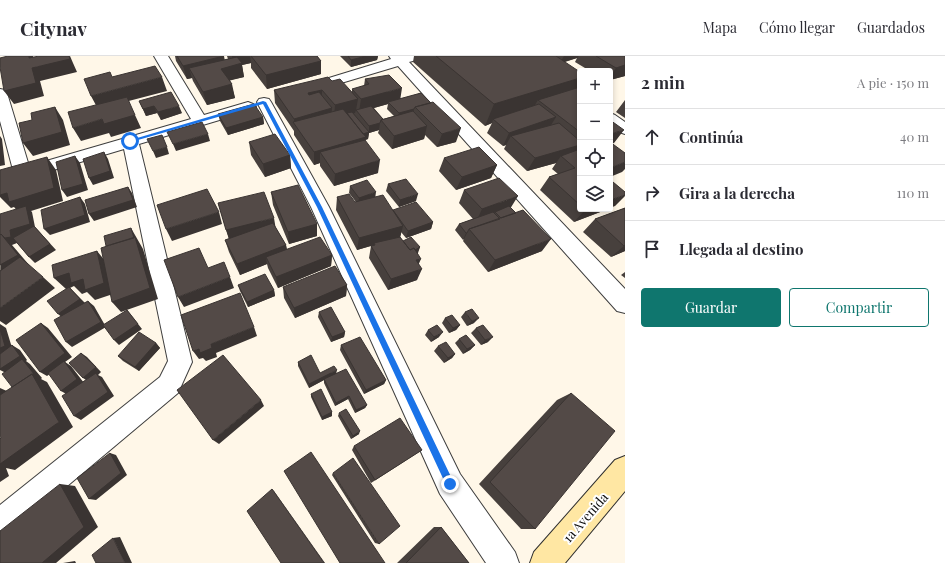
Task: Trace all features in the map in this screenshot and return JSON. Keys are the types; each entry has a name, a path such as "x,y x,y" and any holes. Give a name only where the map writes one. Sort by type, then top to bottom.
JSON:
{"street":[{"path":"167,57 200,121"},
{"path":"294,93 404,58 625,304"},
{"path":"0,93 22,173"},
{"path":"0,180 272,100 320,207 450,484 504,563"},
{"path":"613,120 625,128"},
{"path":"0,524 169,385 180,362 130,141"},
{"name":"1a Avenida","path":"545,563 625,470"}],"building":[{"path":"8,56 29,56 29,58 39,56 69,56 70,59 32,68 36,83 4,91 0,58"},
{"path":"177,56 224,56 183,66"},
{"path":"251,56 317,56 321,61 266,75"},
{"path":"348,56 366,56 351,60"},
{"path":"436,56 556,56 577,70 577,79 494,104"},
{"path":"596,56 625,56 625,65 616,68"},
{"path":"237,57 242,63 221,69 232,84 203,92 189,68"},
{"path":"155,66 162,77 91,96 84,79 110,72 112,77"},
{"path":"389,75 402,88 361,99 352,89 369,84 365,79"},
{"path":"328,77 332,81 340,79 358,99 335,105 322,90 308,93 309,95 319,92 332,108 294,119 274,90"},
{"path":"577,88 577,130 538,100"},
{"path":"171,92 179,106 158,112 154,106 143,109 139,101"},
{"path":"421,93 431,103 399,113 388,102"},
{"path":"127,97 135,115 104,124 102,119 73,128 68,112"},
{"path":"433,102 461,128 442,134 415,107"},
{"path":"254,104 263,117 226,128 218,114"},
{"path":"539,104 556,117 509,133 493,119"},
{"path":"371,106 383,119 380,123 369,126 356,110"},
{"path":"55,107 62,132 23,143 19,123 32,120 31,113"},
{"path":"343,109 366,137 314,152 293,122"},
{"path":"413,111 427,126 394,136 381,120"},
{"path":"352,112 369,132 363,134 347,113"},
{"path":"202,122 208,134 173,144 167,132"},
{"path":"613,122 624,130 613,133"},
{"path":"559,123 577,138 577,146 535,158 511,136"},
{"path":"275,134 290,155 263,164 249,142"},
{"path":"162,135 167,147 153,151 147,139"},
{"path":"365,140 380,160 335,174 320,152"},
{"path":"613,144 625,153 625,162 613,167"},
{"path":"479,147 497,165 462,177 444,158"},
{"path":"577,150 577,202 549,177 575,168 561,156"},
{"path":"104,152 110,171 89,178 83,159"},
{"path":"75,156 83,184 62,190 56,162"},
{"path":"47,157 54,188 9,202 7,193 0,195 0,170"},
{"path":"499,178 518,196 482,209 464,190"},
{"path":"406,179 418,194 400,200 388,184"},
{"path":"367,180 376,192 359,198 350,186"},
{"path":"613,182 625,192 625,195 613,199"},
{"path":"298,185 317,224 288,232 271,192"},
{"path":"128,187 133,200 89,214 85,200"},
{"path":"207,189 219,212 166,229 157,205"},
{"path":"264,192 274,218 226,230 218,203"},
{"path":"349,194 355,202 383,195 403,226 359,238 337,197"},
{"path":"80,197 85,215 44,229 41,210"},
{"path":"416,202 433,222 408,231 393,210"},
{"path":"26,206 30,224 10,230 11,237 5,238 1,234 0,235 0,214"},
{"path":"509,206 516,213 501,218 495,212"},
{"path":"625,208 625,245 624,246 595,219"},
{"path":"523,210 551,239 495,260 469,229"},
{"path":"493,212 500,219 469,229 467,233 459,224"},
{"path":"273,223 286,245 237,264 225,240"},
{"path":"34,226 50,244 29,257 13,238"},
{"path":"131,228 134,238 106,246 104,236"},
{"path":"1,234 18,255 0,265 0,235"},
{"path":"135,237 150,288 112,302 101,248"},
{"path":"320,237 332,255 276,277 266,257"},
{"path":"400,237 410,250 414,248 421,259 416,260 422,269 391,279 371,246 375,245 374,243"},
{"path":"411,237 420,247 415,250 414,248 410,250 403,241"},
{"path":"199,248 208,268 224,262 230,277 178,297 164,260"},
{"path":"97,251 104,283 85,290 83,279 71,283 69,273 54,278 52,265"},
{"path":"20,257 43,277 0,308 0,271"},
{"path":"335,266 347,285 294,308 283,287"},
{"path":"265,274 274,290 247,302 238,285"},
{"path":"69,287 80,299 58,314 47,301"},
{"path":"240,293 254,327 211,344 212,348 200,353 199,349 193,351 181,315"},
{"path":"88,301 101,322 66,342 54,320"},
{"path":"331,307 345,332 332,337 319,312"},
{"path":"472,309 479,318 472,321 465,312"},
{"path":"127,310 138,324 114,340 103,325"},
{"path":"452,315 460,325 453,328 445,318"},
{"path":"41,323 65,353 40,372 16,340"},
{"path":"437,325 443,332 434,337 428,330"},
{"path":"483,325 493,337 485,340 476,328"},
{"path":"0,329 5,346 0,348"},
{"path":"139,332 156,343 135,367 118,356"},
{"path":"466,335 475,345 467,349 459,339"},
{"path":"360,337 386,380 366,390 341,345"},
{"path":"446,342 455,354 448,358 438,346"},
{"path":"12,345 20,356 0,369 0,354"},
{"path":"81,353 96,367 83,378 69,363"},
{"path":"223,355 261,400 213,440 177,390"},
{"path":"311,355 320,373 334,366 337,370 309,384 298,362"},
{"path":"22,359 34,374 12,387 2,374"},
{"path":"64,361 77,379 61,391 48,373"},
{"path":"346,369 367,405 356,410 349,396 336,403 324,379"},
{"path":"96,373 108,392 74,416 62,396"},
{"path":"32,374 59,422 0,464 0,395"},
{"path":"321,389 332,412 322,417 311,394"},
{"path":"571,393 615,431 535,529 490,482"},
{"path":"346,409 360,431 353,436 339,413"},
{"path":"400,418 422,450 375,480 354,446"},
{"path":"311,452 385,563 340,563 284,471"},
{"path":"110,453 121,473 89,499 77,478"},
{"path":"353,458 400,526 379,544 333,473"},
{"path":"60,484 84,527 42,563 0,563 0,531"},
{"path":"272,489 324,563 281,563 247,511"},
{"path":"441,527 469,563 406,563"},
{"path":"113,538 125,563 96,563 92,555"}],"route":[{"path":"130,141 264,102 320,207 450,484"}]}
